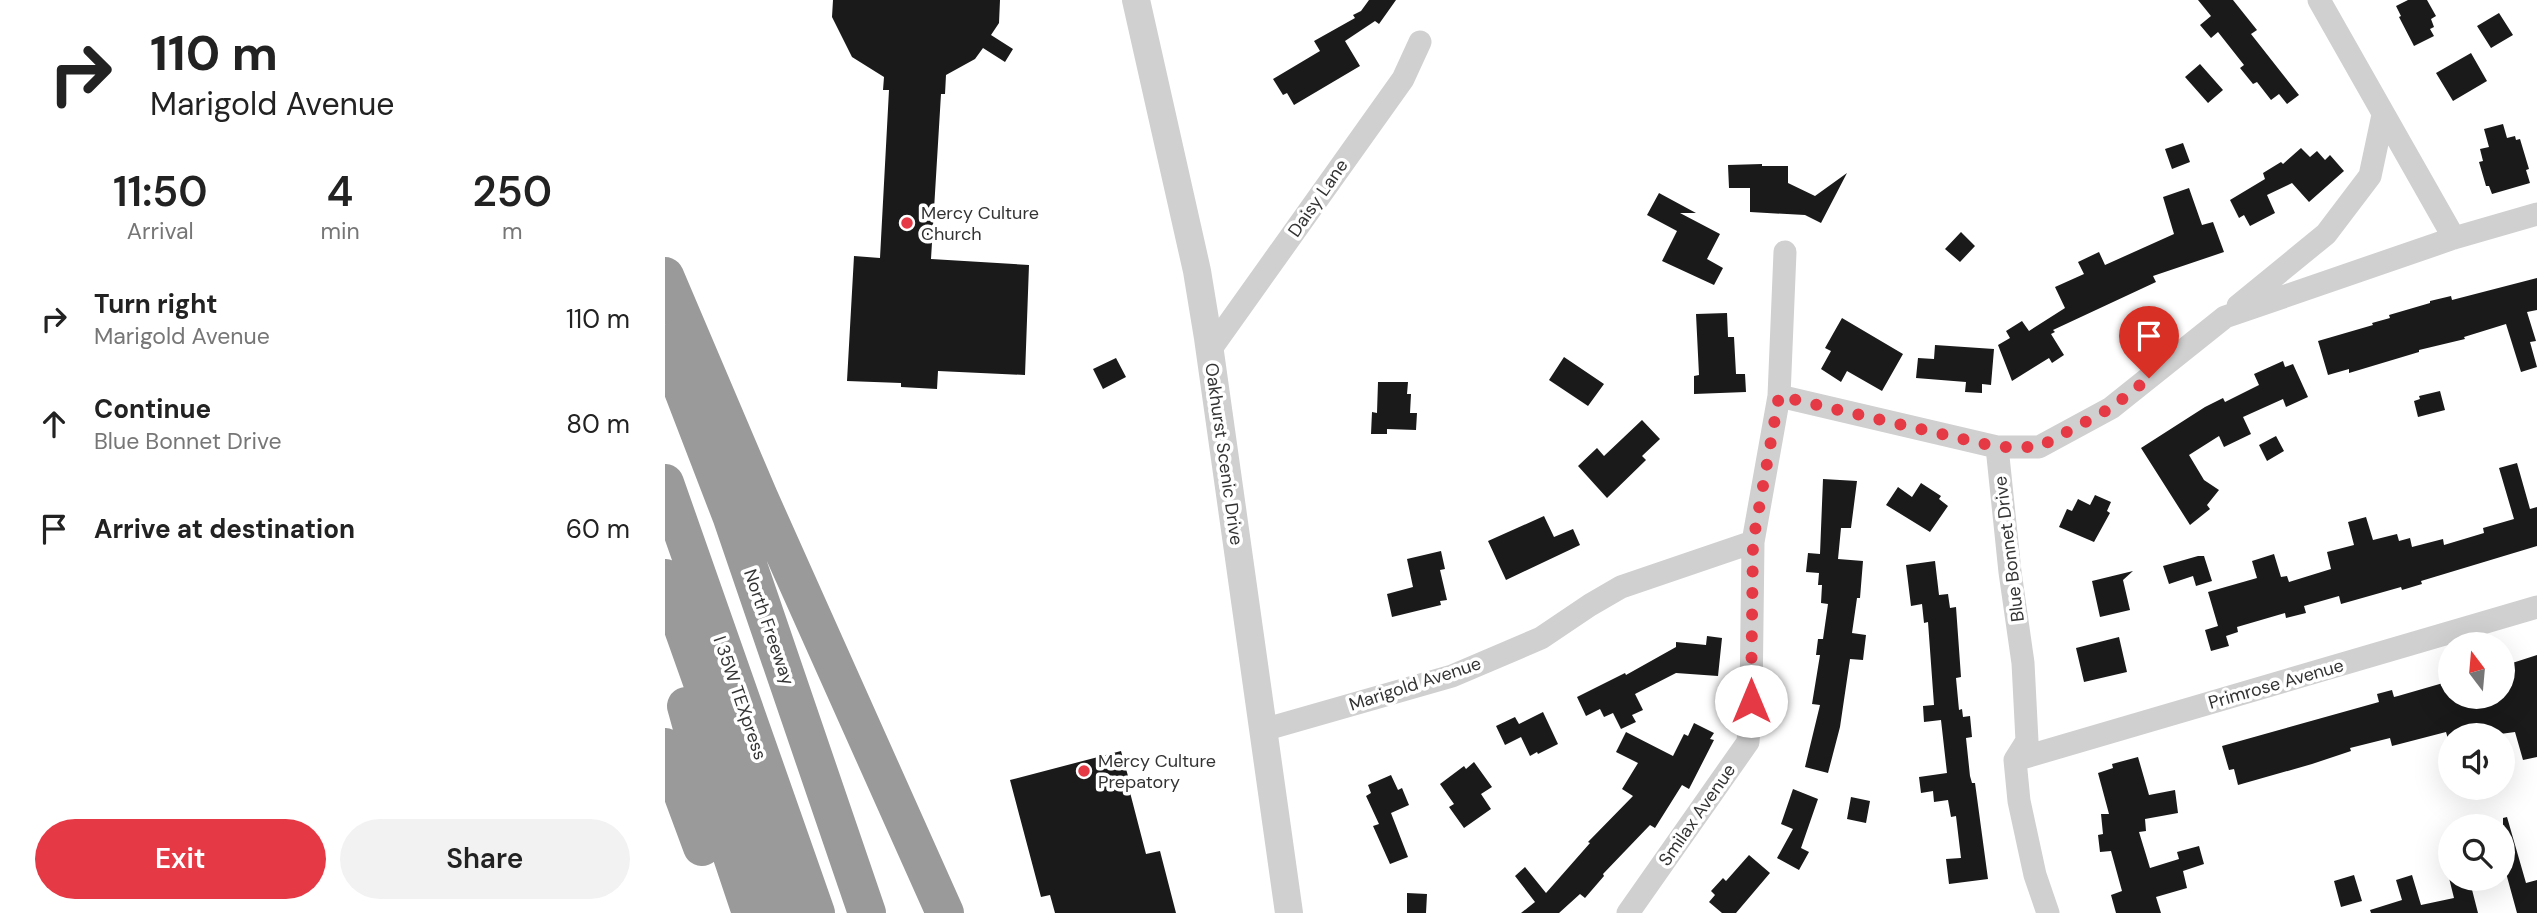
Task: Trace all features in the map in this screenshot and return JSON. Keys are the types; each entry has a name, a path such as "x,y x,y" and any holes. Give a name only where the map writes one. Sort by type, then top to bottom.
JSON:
{"highway":[{"path":"665,276 759,497 945,913"},
{"name":"North Freeway","path":"665,344 732,519 867,913"},
{"name":"I 35W TEXpress","path":"665,483 816,913"},
{"name":"I 35W TEXpress","path":"665,578 784,913"},
{"path":"665,626 707,782 751,913"},
{"path":"665,747 726,913"}],"street":[{"name":"Oakhurst Scenic Drive","path":"1136,0 1197,271 1289,913"},
{"path":"2319,0 2454,238"},
{"name":"Daisy Lane","path":"1210,350 1403,79 1420,42"},
{"path":"2001,492 2009,470 2039,447 2111,408 2326,234 2370,176 2383,115"},
{"path":"2225,317 2454,238 2537,214"},
{"name":"Smilax Avenue","path":"1628,913 1748,742 1753,542 1779,396 1785,251"},
{"path":"1779,396 1997,447 2039,447"},
{"name":"Blue Bonnet Drive","path":"1997,447 2024,676 2027,741 2015,760 2019,801 2035,876 2048,913"},
{"name":"Marigold Avenue","path":"1263,730 1452,676 1541,638 1621,587 1753,542"},
{"name":"Primrose Avenue","path":"2015,760 2537,607"}],"building":[{"name":"Mercy Culture Church","path":"833,0 1000,0 999,23 991,35 1013,49 1005,62 983,48 975,59 946,75 945,94 941,94 931,259 1029,265 1025,375 938,371 937,389 901,387 901,383 847,381 854,256 880,258 889,90 883,90 884,77 852,57 832,17"},
{"path":"1369,0 1396,0 1379,24 1375,21 1345,41 1360,66 1294,105 1287,93 1283,95 1273,79 1320,51 1314,41 1355,18 1353,15 1361,11"},
{"path":"2198,0 2233,0 2257,30 2251,34 2299,95 2287,104 2279,94 2271,100 2257,82 2253,84 2240,68 2244,65 2218,32 2211,38 2200,25 2211,16"},
{"path":"2408,0 2427,0 2436,16 2431,19 2434,27 2430,29 2434,36 2414,46 2396,6"},
{"path":"2499,13 2513,35 2491,48 2477,26"},
{"path":"2471,53 2487,81 2453,101 2436,73"},
{"path":"2200,64 2223,90 2208,103 2185,77"},
{"path":"2503,124 2507,138 2515,136 2516,140 2520,139 2529,169 2526,170 2530,183 2492,194 2489,186 2486,186 2479,162 2483,161 2480,149 2489,147 2484,129"},
{"path":"2183,143 2190,162 2172,169 2165,149"},
{"path":"2301,148 2310,157 2317,151 2325,160 2330,155 2344,171 2309,202 2292,183 2267,195 2275,213 2250,226 2244,215 2239,218 2230,200 2265,179 2263,173 2281,162 2283,164"},
{"path":"1728,165 1788,166 1788,183 1815,196 1847,173 1821,223 1805,215 1750,212 1750,188 1729,188"},
{"path":"2189,188 2202,225 2213,222 2224,252 2153,276 2156,282 2053,330 2055,332 2051,334 2064,355 2052,363 2049,358 2012,381 1998,345 2010,338 2006,331 2022,321 2029,331 2065,308 2055,287 2084,274 2078,262 2099,252 2105,265 2174,234 2163,197"},
{"path":"1659,193 1696,213 1680,213 1720,234 1707,259 1723,268 1714,285 1662,261 1677,231 1647,215"},
{"path":"1961,232 1975,246 1960,262 1945,249"},
{"path":"2537,278 2537,310 2527,312 2536,341 2530,342 2537,367 2521,372 2506,324 2464,337 2465,339 2419,350 2349,373 2349,369 2328,375 2318,341 2373,325 2372,323 2390,318 2389,315 2430,301 2451,296 2452,300"},
{"path":"1727,313 1728,337 1734,337 1736,374 1745,374 1746,392 1694,394 1694,376 1699,375 1696,314"},
{"path":"1842,318 1903,354 1882,391 1847,371 1841,382 1821,369 1831,351 1825,348"},
{"path":"1935,345 1994,349 1991,385 1982,384 1982,393 1965,392 1966,382 1916,378 1918,358 1934,359"},
{"path":"1564,357 1604,384 1588,406 1549,380"},
{"path":"1116,358 1126,377 1103,389 1093,369"},
{"path":"2283,361 2285,367 2293,364 2308,397 2286,407 2283,399 2243,417 2251,434 2224,447 2219,436 2189,455 2204,480 2219,490 2207,505 2210,509 2190,525 2141,448 2205,407 2223,398 2225,402 2259,385 2254,374"},
{"path":"1378,382 1408,382 1407,394 1411,394 1410,413 1417,413 1416,430 1387,429 1387,434 1371,434 1372,412 1377,413"},
{"path":"2440,391 2445,410 2418,417 2414,401 2420,399 2419,396"},
{"path":"1642,420 1660,439 1642,456 1646,460 1607,498 1578,466 1597,448 1604,456"},
{"path":"2276,436 2284,451 2267,461 2259,445"},
{"path":"2517,463 2530,509 2537,507 2537,546 2421,581 2422,584 2402,590 2401,587 2341,604 2339,596 2304,606 2306,613 2286,618 2285,613 2237,627 2238,632 2226,636 2229,646 2211,651 2205,630 2218,626 2208,592 2257,578 2252,561 2274,554 2281,577 2287,576 2289,582 2331,569 2327,552 2354,545 2348,522 2366,517 2373,540 2397,534 2399,541 2410,538 2412,547 2443,539 2444,545 2484,533 2483,528 2514,519 2499,468"},
{"path":"1823,479 1857,481 1851,528 1841,528 1838,559 1863,561 1860,598 1857,598 1852,633 1866,635 1863,660 1850,659 1840,727 1828,773 1805,767 1820,705 1812,704 1820,655 1816,655 1818,639 1823,639 1828,604 1821,603 1822,585 1818,585 1819,573 1806,572 1808,553 1820,554"},
{"path":"1921,483 1941,496 1939,499 1948,506 1930,532 1886,505 1898,487 1912,497"},
{"path":"2095,495 2111,502 2107,511 2110,513 2094,542 2059,527 2067,509 2072,511 2078,499 2090,505"},
{"path":"1544,516 1554,537 1573,529 1580,545 1506,580 1488,541"},
{"path":"1441,551 1445,569 1440,570 1447,600 1440,601 1441,605 1392,617 1387,594 1413,587 1407,559"},
{"path":"2204,556 2212,581 2196,586 2193,576 2169,584 2163,566"},
{"path":"1935,561 1939,595 1948,594 1950,608 1956,607 1961,677 1956,678 1959,710 1962,709 1963,717 1970,716 1972,737 1966,738 1970,776 1972,783 1975,783 1988,879 1949,884 1946,859 1961,858 1956,816 1951,817 1948,800 1934,802 1933,791 1921,793 1919,777 1947,773 1941,720 1924,722 1923,706 1934,705 1928,622 1924,623 1922,604 1911,606 1906,565"},
{"path":"2133,571 2123,580 2130,610 2100,617 2092,581"},
{"path":"1707,636 1722,638 1718,676 1676,673 1635,694 1643,710 1632,715 1636,722 1621,729 1613,713 1604,717 1600,709 1586,716 1577,697 1625,673 1626,675 1676,647 1676,642 1706,645"},
{"path":"2119,637 2127,672 2084,682 2076,648"},
{"path":"2537,655 2537,757 2523,760 2515,723 2438,723 2438,734 2392,746 2390,738 2350,748 2351,751 2312,764 2238,785 2234,769 2229,770 2222,746 2379,702 2377,694 2392,690 2394,697 2438,684 2438,709 2515,709 2515,662"},
{"path":"1543,712 1558,744 1530,756 1521,737 1505,745 1496,726 1515,717 1519,724"},
{"path":"1694,723 1714,733 1710,739 1714,740 1689,789 1682,785 1655,828 1650,825 1603,874 1585,898 1580,894 1559,913 1521,913 1535,902 1515,876 1525,867 1546,893 1590,843 1588,842 1633,796 1622,789 1638,763 1616,752 1626,732 1673,756 1684,734 1688,736"},
{"path":"1121,751 1146,854 1160,851 1176,913 1055,913 1050,895 1041,897 1010,780"},
{"path":"2138,757 2149,795 2175,790 2178,813 2145,819 2146,831 2139,832 2150,868 2179,859 2177,852 2199,846 2204,864 2183,871 2187,888 2156,897 2161,913 2116,913 2111,895 2122,891 2111,851 2100,852 2098,835 2103,834 2101,814 2109,814 2098,773 2113,768 2112,764"},
{"path":"1474,762 1492,787 1481,794 1491,809 1464,828 1449,807 1454,804 1440,784"},
{"path":"1391,775 1398,790 1402,788 1409,805 1391,813 1408,857 1390,864 1373,826 1379,824 1366,796 1371,793 1368,785"},
{"path":"1793,789 1818,799 1801,848 1809,852 1799,870 1777,858 1793,829 1781,824"},
{"path":"1851,797 1870,801 1866,823 1847,819"},
{"path":"2515,845 2526,883 2537,880 2537,913 2517,913 2511,891 2515,891"},
{"path":"1749,855 1770,873 1736,913 1722,913 1709,902 1715,895 1711,891 1723,878 1726,881"},
{"path":"2354,875 2362,901 2341,907 2334,881"},
{"path":"2412,875 2421,905 2454,898 2452,891 2472,891 2478,913 2371,913 2370,910 2402,900 2396,880"},
{"path":"1407,893 1427,894 1426,913 1407,913"}],"place":[{"name":"Mercy Culture Church","path":"907,223"},
{"name":"Mercy Culture Prepatory","path":"1084,771"}],"route":[{"path":"1751,701 1753,542 1779,396 1997,447 2039,447 2111,408 2149,378"}]}
